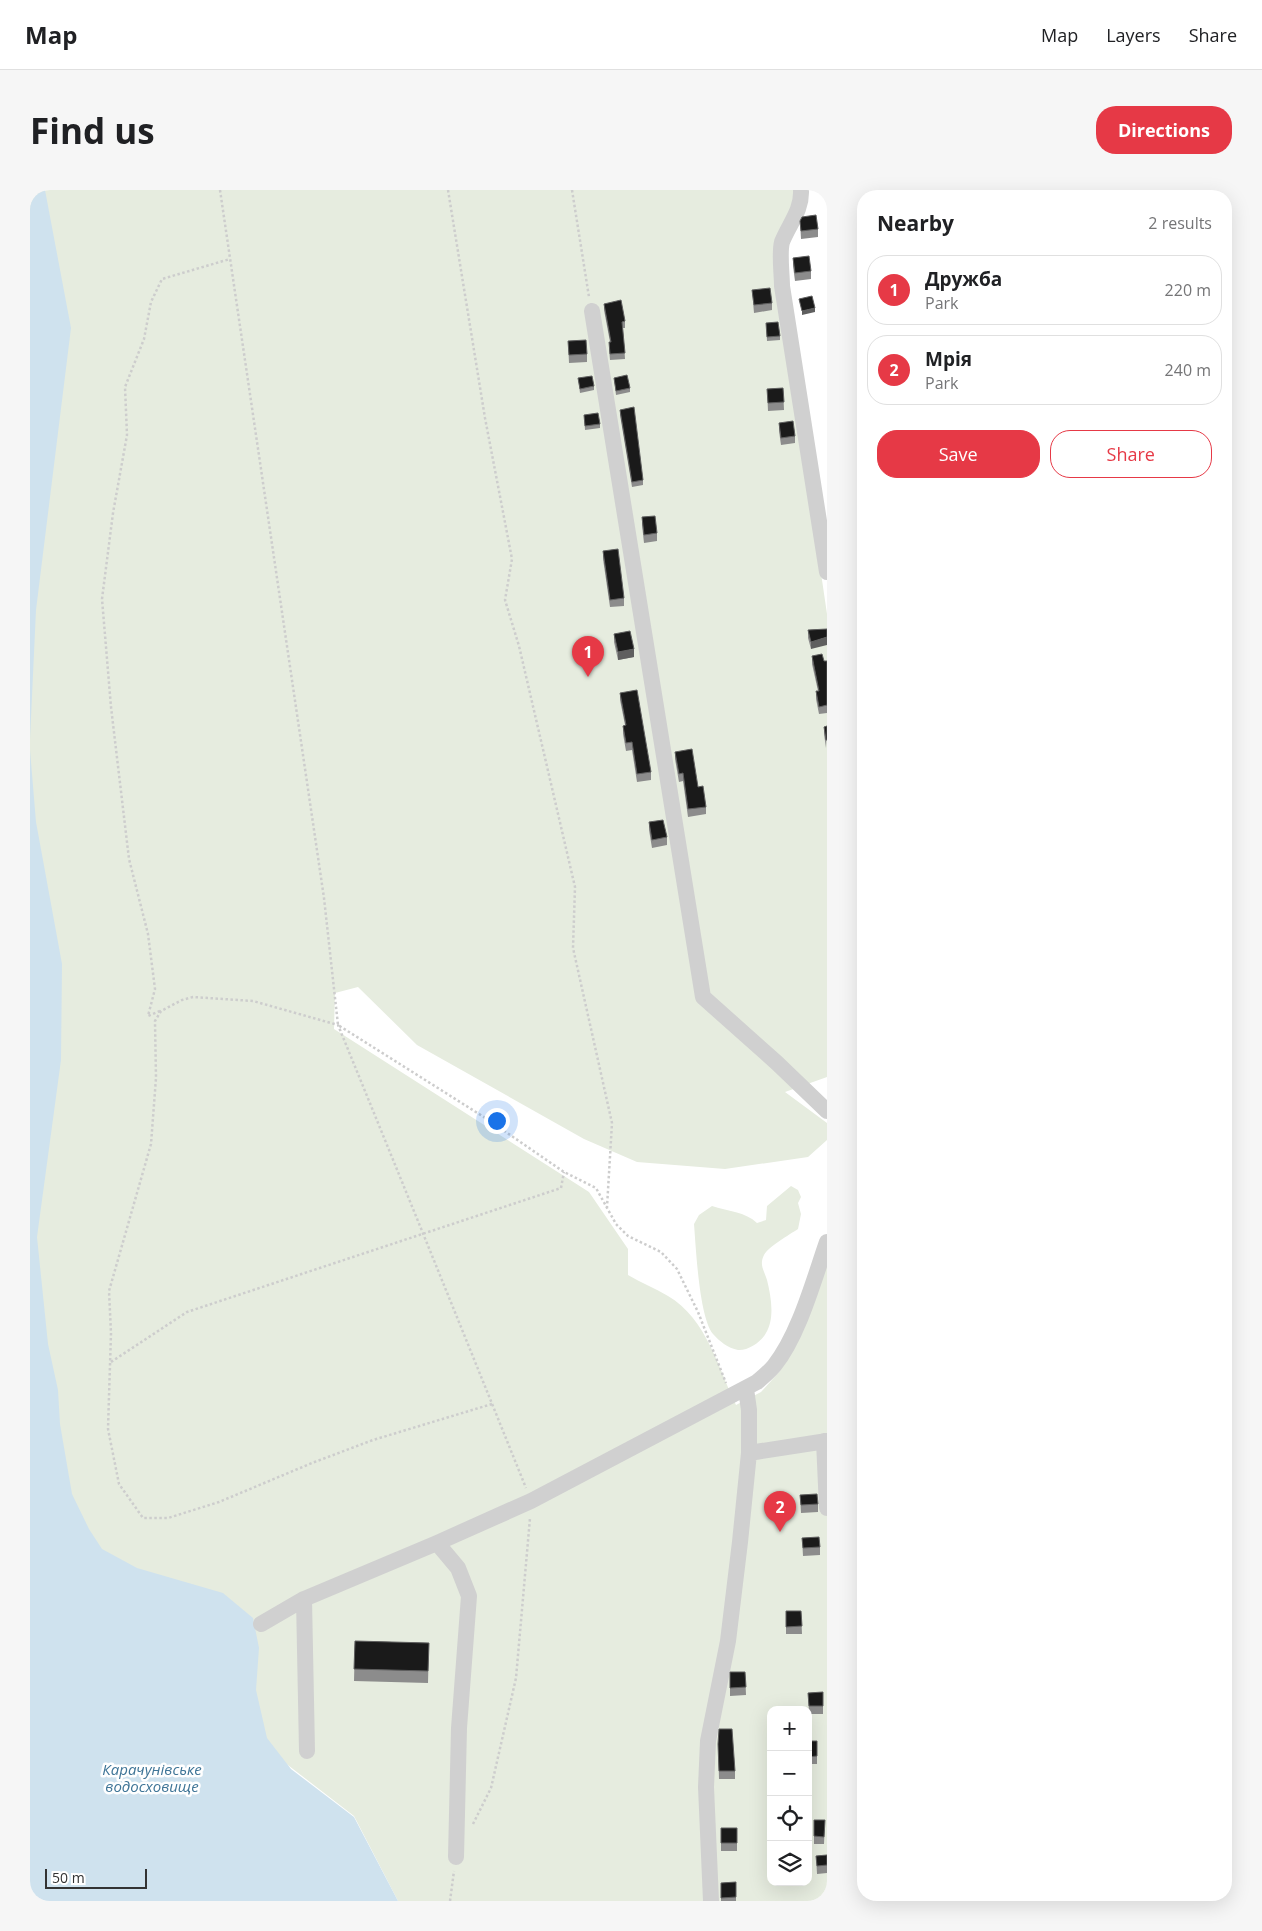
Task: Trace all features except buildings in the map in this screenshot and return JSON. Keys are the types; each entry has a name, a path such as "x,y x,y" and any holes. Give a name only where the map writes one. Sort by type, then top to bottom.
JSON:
{"street":[{"path":"801,190 799,211 782,241 782,286 827,572"},
{"path":"592,311 703,997 827,1111"},
{"path":"261,1624 304,1599 531,1501 758,1382 774,1366 788,1344 827,1242"},
{"path":"711,1901 706,1786 708,1741 728,1641 749,1453 749,1410 739,1393"},
{"path":"749,1453 826,1441 827,1508"},
{"path":"437,1543 458,1568 469,1596 459,1728 456,1856"},
{"path":"304,1599 307,1751"}],"path":[{"path":"220,190 324,898 338,1025 531,1501 516,1678 491,1788 469,1831"},
{"path":"448,190 484,408 512,559 505,600 519,646 575,887 573,948 612,1123 607,1207"},
{"path":"572,190 592,311"},
{"path":"230,259 162,279 151,302 144,339 125,386 127,435 113,513 102,600 111,708 128,859 148,934 155,989 148,1016 182,1000 193,997 252,1001 338,1025 479,1114 564,1172 596,1188 616,1224 628,1236 661,1252 676,1269 739,1393"},
{"path":"161,1011 155,1021 156,1078 151,1144 109,1291 110,1362 108,1429 119,1484 143,1518 168,1518 219,1502 373,1440 492,1404"},
{"path":"110,1362 187,1312 561,1188 564,1172"},
{"path":"450,1901 456,1856"}],"shaded area":[{"path":"30,190 795,190 779,287 827,614 827,1077 785,1092 827,1123 827,1140 808,1157 725,1169 637,1162 584,1139 417,1045 358,987 335,993 334,1029 589,1192 628,1249 628,1275 668,1296 693,1318 710,1345 736,1405 761,1392 780,1371 827,1255 827,1901 398,1901 354,1816 127,1641 30,1388"},
{"path":"791,1186 798,1190 801,1197 798,1203 801,1214 798,1229 770,1248 764,1255 762,1262 771,1300 771,1321 769,1327 764,1336 754,1345 742,1350 734,1349 727,1346 713,1334 704,1313 699,1282 694,1224 699,1215 712,1206 742,1214 757,1223 766,1220 767,1206"}],"water":[{"path":"30,190 45,190 71,328 36,610 30,739"},
{"name":"Карачунівське водосховище","path":"30,750 36,822 62,964 61,1060 37,1237 48,1344 58,1390 60,1424 72,1494 89,1529 102,1549 137,1568 223,1593 253,1618 259,1648 256,1690 267,1738 291,1769 354,1817 398,1901 30,1901"}],"place":[{"name":"Дружба","path":"588,677"},
{"name":"Мрія","path":"780,1532"}]}
